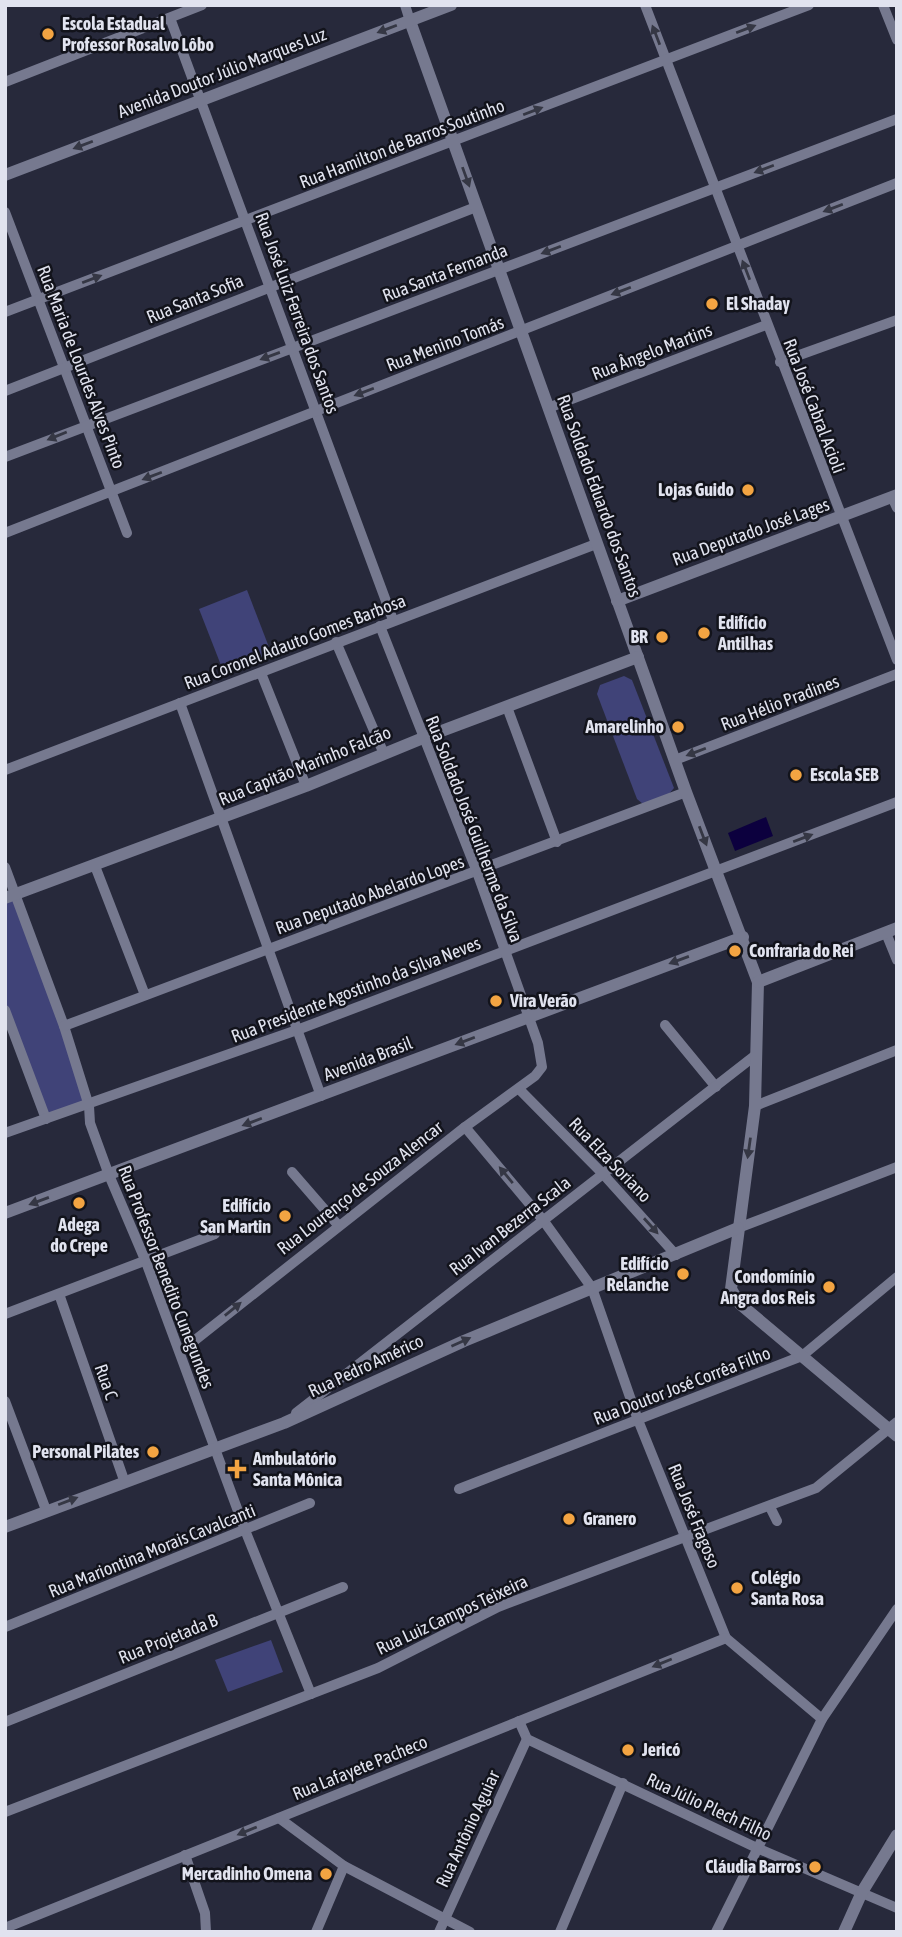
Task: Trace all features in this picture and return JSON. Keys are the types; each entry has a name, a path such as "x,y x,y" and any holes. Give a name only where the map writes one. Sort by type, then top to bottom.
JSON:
{"street":[{"path":"5,82 202,5"},
{"path":"405,5 410,21"},
{"name":"Avenida Doutor Júlio Marques Luz","path":"5,175 451,5"},
{"name":"Rua José Cabral Acioli","path":"645,5 839,517 897,660"},
{"name":"Rua Hamilton de Barros Soutinho","path":"5,312 809,5"},
{"path":"883,5 897,40"},
{"name":"Rua José Luiz Ferreira dos Santos","path":"170,18 393,620"},
{"name":"Rua Soldado Eduardo dos Santos","path":"410,21 596,544 758,982 755,1106 731,1289 737,1301 750,1313 894,1429"},
{"name":"Rua Santa Fernanda","path":"5,457 897,119"},
{"name":"Rua Menino Tomás","path":"5,533 897,183"},
{"name":"Rua Santa Sofia","path":"5,391 477,207"},
{"name":"Rua Maria de Lourdes Alves Pinto","path":"5,212 127,533"},
{"path":"780,362 897,320"},
{"name":"Rua Ângelo Martins","path":"548,408 766,325"},
{"name":"Rua Deputado José Lages","path":"617,601 839,517 895,500"},
{"name":"Rua Coronel Adauto Gomes Barbosa","path":"5,771 596,544"},
{"path":"638,593 630,601 627,614 638,657"},
{"name":"Rua Soldado José Guilherme da Silva","path":"380,626 477,872 538,1043"},
{"path":"617,665 624,658 632,640"},
{"path":"336,642 384,754"},
{"name":"Rua Capitão Marinho Falcão","path":"10,896 222,818 638,657"},
{"path":"261,673 306,786"},
{"name":"Rua Hélio Pradines","path":"675,760 897,674"},
{"path":"180,704 321,1096"},
{"path":"507,707 557,842"},
{"name":"Rua Deputado Abelardo Lopes","path":"64,1026 686,792"},
{"name":"Rua Presidente Agostinho da Silva Neves","path":"5,1133 89,1106 297,1030 897,802"},
{"path":"95,866 145,995"},
{"name":"Rua Professor Benedito Cunegundes","path":"5,867 10,896 64,1026 89,1106 90,1123 109,1175 146,1262 277,1611 312,1694"},
{"path":"758,982 891,930 897,960"},
{"name":"Avenida Brasil","path":"5,1213 743,937"},
{"path":"5,1010 46,1119"},
{"path":"665,1025 716,1087"},
{"name":"Rua Lourenço de Souza Alencar","path":"180,1352 338,1225 519,1089 542,1067 538,1043"},
{"path":"755,1106 897,1050"},
{"name":"Rua Ivan Bezerra Scala","path":"284,1423 757,1054"},
{"name":"Rua Elza Soriano","path":"519,1089 603,1174 677,1255"},
{"name":"Rua José Fragoso","path":"465,1127 543,1220 592,1288 638,1420 726,1638 822,1719"},
{"path":"738,1228 897,1167"},
{"path":"292,1172 338,1225"},
{"name":"Rua Pedro Américo","path":"5,1527 124,1480 284,1423 464,1340 738,1228"},
{"path":"5,1314 215,1234"},
{"name":"Rua Doutor José Corrêa Filho","path":"458,1489 802,1356 897,1277"},
{"name":"Rua C","path":"59,1294 124,1480"},
{"path":"5,1401 46,1510"},
{"name":"Rua Luiz Campos Teixeira","path":"5,1812 379,1668 498,1607 770,1507 824,1484 894,1429"},
{"name":"Rua Mariontina Morais Cavalcanti","path":"5,1627 310,1503"},
{"path":"770,1507 777,1521"},
{"name":"Rua Projetada B","path":"5,1722 277,1611 343,1587"},
{"path":"716,1932 822,1719 897,1609"},
{"name":"Rua Lafayete Pacheco","path":"5,1928 726,1638"},
{"path":"519,1721 527,1739"},
{"name":"Rua Júlio Plech Filho","path":"527,1739 757,1848 897,1908"},
{"name":"Rua Antônio Aguiar","path":"439,1932 527,1739"},
{"path":"560,1932 623,1783"},
{"path":"279,1818 344,1866 470,1932"},
{"path":"844,1932 862,1892 897,1835"},
{"path":"185,1856 205,1913 206,1932"},
{"path":"316,1932 344,1866"}],"shaded area":[{"path":"247,590 272,655 224,673 199,609"},
{"path":"624,676 632,680 674,788 668,795 643,804 637,799 597,694 600,685"},
{"path":"766,817 773,836 735,851 728,833"},
{"path":"15,894 89,1106 46,1119 5,1010 5,898"},
{"path":"271,1640 283,1672 228,1692 215,1660"}],"place":[{"name":"Escola Estadual Professor Rosalvo Lôbo","path":"48,34"},
{"name":"El Shaday","path":"712,304"},
{"name":"Lojas Guido","path":"748,490"},
{"name":"Edifício Antilhas","path":"704,633"},
{"name":"BR","path":"662,637"},
{"name":"Amarelinho","path":"678,727"},
{"name":"Escola SEB","path":"796,775"},
{"name":"Confraria do Rei","path":"735,951"},
{"name":"Vira Verão","path":"496,1001"},
{"name":"Adega do Crepe","path":"79,1203"},
{"name":"Edifício San Martin","path":"285,1216"},
{"name":"Edifício Relanche","path":"683,1274"},
{"name":"Condomínio Angra dos Reis","path":"829,1287"},
{"name":"Personal Pilates","path":"153,1452"},
{"name":"Ambulatório Santa Mônica","path":"237,1469"},
{"name":"Granero","path":"569,1519"},
{"name":"Colégio Santa Rosa","path":"737,1588"},
{"name":"Jericó","path":"628,1750"},
{"name":"Cláudia Barros","path":"815,1867"},
{"name":"Mercadinho Omena","path":"326,1874"}]}
